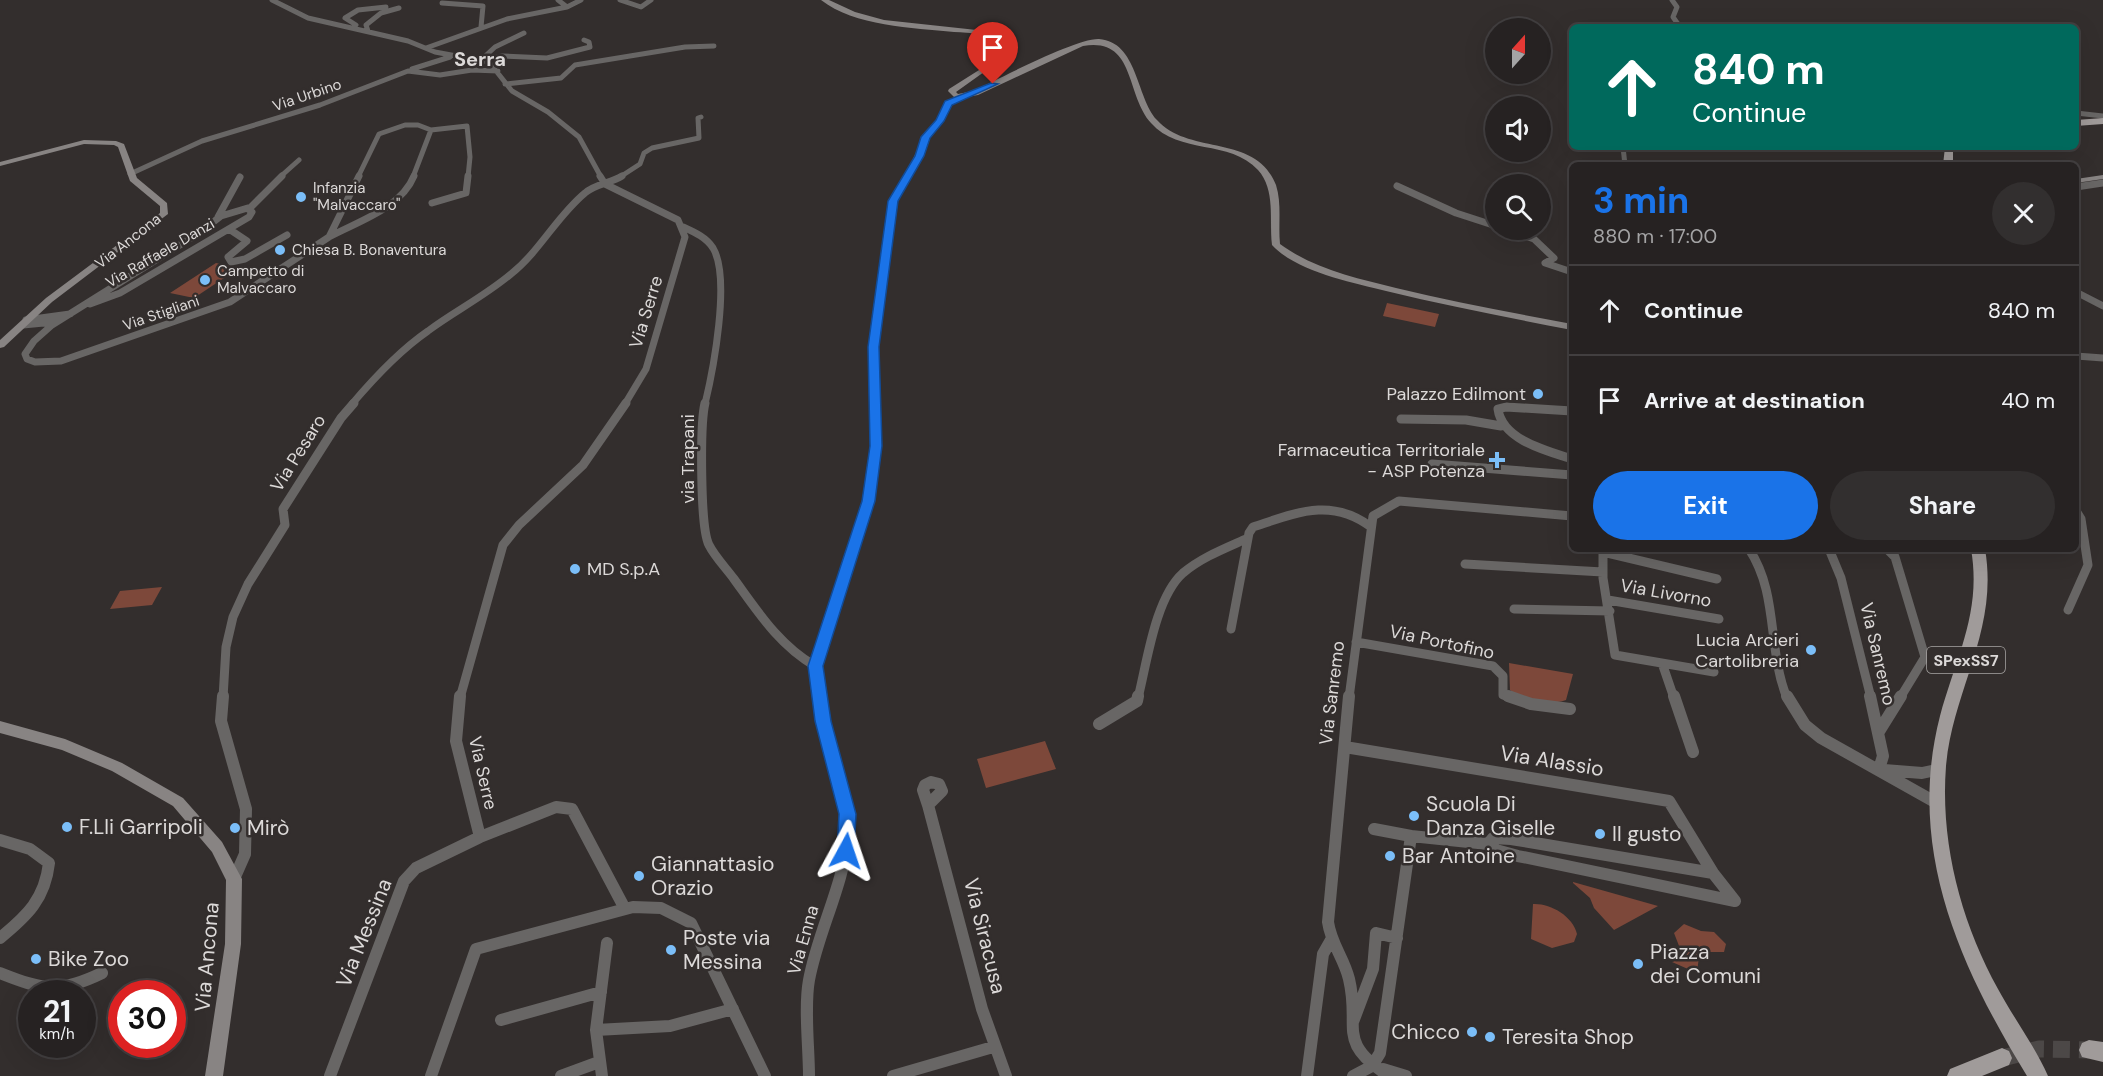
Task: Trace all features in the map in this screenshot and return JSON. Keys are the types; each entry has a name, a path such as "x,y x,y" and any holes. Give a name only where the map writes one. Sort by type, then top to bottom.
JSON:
{"main road":[{"path":"824,0 847,12 869,18 980,32 1007,40 1007,45 989,66 951,93 961,97 1081,44 1095,41 1110,44 1123,56 1144,105 1162,129 1179,141 1234,153 1260,166 1269,178 1275,196 1276,245 1289,257 1368,284 1569,326"},
{"path":"2079,123 2103,121"},
{"name":"Via Ancona","path":"0,164 74,144 103,140 121,146 130,174 164,205 164,214 39,309"},
{"path":"2079,181 2103,177"},
{"path":"0,345 27,324 39,309"},
{"name":"SPexSS7","path":"1978,552 1983,582 1980,607 1961,682 1948,715 1936,770 1935,802 1938,831 1950,900 1961,931 2000,1014 2038,1076"},
{"name":"Via Ancona","path":"0,727 65,745 117,767 178,802 217,847 234,879 233,944 214,1076"},
{"path":"2019,1048 2031,1076"},
{"path":"1957,1076 2002,1058"}],"street":[{"path":"272,0 308,18 368,31 453,56 489,62 498,71 505,84 579,137 605,184 678,220 683,227"},
{"path":"558,0 567,7"},
{"path":"426,48 481,27 507,19 567,7 572,2 581,0"},
{"path":"620,0 641,7 648,5 651,0"},
{"path":"1672,0 1677,7 1673,17 1678,24"},
{"path":"442,3 483,6 481,27"},
{"path":"354,28 357,25 345,18 358,10 386,7"},
{"path":"368,31 366,25 370,20 389,9 399,8"},
{"path":"482,60 495,47 524,33"},
{"path":"482,60 502,56 554,57 590,46 589,42 584,40"},
{"path":"505,84 561,78 568,69 575,65 685,47 714,46"},
{"name":"Via Urbino","path":"130,174 202,141 320,105 408,70 453,56"},
{"path":"408,70 440,75 472,70 498,71"},
{"name":"Via Enna","path":"809,1076 809,981 843,869 848,834 848,814 823,721 815,666 868,501 876,446 873,347 893,201 919,156 926,137 940,121 948,103 961,97"},
{"path":"2079,111 2103,116"},
{"name":"Via Pesaro","path":"234,879 245,854 246,809 221,721 225,647 233,617 248,584 285,525 284,509 340,418 376,376 427,331 467,307 513,273 548,235 566,210 588,190 614,182 639,164 647,150 699,138 698,118 701,117"},
{"path":"329,237 379,134 400,126 426,127 431,130 457,125 467,126 470,130 470,157 466,193 432,203"},
{"name":"Via Stigliani","path":"70,314 45,330 27,346 25,354 27,359 48,363 86,353 230,302 329,237 400,199 409,188 431,130"},
{"name":"Via Raffaele Danzi","path":"218,216 248,209 268,195 290,165 299,160"},
{"name":"Via Raffaele Danzi","path":"70,314 200,232 218,216 240,177"},
{"path":"2079,187 2103,183"},
{"path":"1397,186 1435,204 1485,222"},
{"name":"Via Raffaele Danzi","path":"70,314 114,296 249,217 252,212 248,209"},
{"name":"via Trapani","path":"683,227 699,234 713,248 719,266 720,300 714,366 702,416 702,487 708,544 772,630 793,653 815,666"},
{"name":"Via Serre","path":"480,837 456,741 457,707 503,545 519,525 583,465 611,427 646,369 685,237 683,227"},
{"path":"228,229 247,240 228,257 231,262 242,261 272,239 287,235"},
{"path":"1532,240 1554,258 1545,263 1569,271"},
{"path":"103,292 114,296"},
{"path":"2079,294 2103,306"},
{"path":"39,309 52,315"},
{"path":"27,324 52,315 70,314"},
{"path":"27,324 60,321"},
{"path":"27,324 45,330"},
{"path":"2079,356 2103,358"},
{"path":"1501,426 1497,417 1498,410 1506,407 1569,411"},
{"path":"1401,419 1466,420 1501,426 1545,450 1569,458"},
{"path":"1432,464 1569,475"},
{"path":"1371,527 1373,516 1388,505 1399,501 1569,516"},
{"path":"1231,629 1248,538 1253,526 1318,508 1329,508 1359,515 1371,527"},
{"path":"2068,610 2088,564 2079,516"},
{"name":"Via Sanremo","path":"1371,527 1356,642 1328,922 1331,940 1344,961 1351,983 1351,1026 1356,1052 1372,1066"},
{"path":"1099,724 1137,701 1160,618 1176,581 1205,559 1248,538"},
{"name":"Via Livorno","path":"1603,552 1603,572 1615,655 1714,672"},
{"name":"Via Livorno","path":"1607,552 1717,579"},
{"path":"1752,552 1755,556 1768,597 1782,688 1797,715 1805,725 1834,745 1935,802"},
{"name":"Via Sanremo","path":"1830,552 1850,608 1861,654 1864,678 1883,756 1879,769"},
{"path":"1878,733 1925,657 1894,557 1890,552"},
{"name":"Via Livorno","path":"1465,564 1603,572"},
{"name":"Via Livorno","path":"1608,600 1719,619"},
{"name":"Via Livorno","path":"1514,609 1610,611"},
{"name":"Via Portofino","path":"1356,642 1493,666 1503,676 1503,694 1531,704 1570,709"},
{"path":"1662,663 1693,752"},
{"name":"Via Alassio","path":"1345,747 1669,801 1713,873 1735,902 1518,856 1496,850 1488,844"},
{"path":"1879,769 1922,773 1936,770"},
{"name":"Via Siracusa","path":"928,805 947,864 971,974 981,998 993,1047 1006,1076"},
{"name":"Via Messina","path":"330,1076 404,882 416,868 480,837 556,807 572,809 624,907"},
{"path":"1374,829 1411,836 1488,844 1493,838 1511,839 1713,873"},
{"path":"1353,1076 1372,1066 1380,1053 1411,836"},
{"path":"0,840 30,849 49,863 48,884 36,908 0,938"},
{"path":"431,1076 476,949 578,924 624,907 653,906 679,913 691,923 765,1076"},
{"path":"1351,1026 1373,969 1376,933 1397,938"},
{"path":"1307,1076 1323,954 1331,940"},
{"path":"561,1076 601,1069 596,1030 607,943"},
{"path":"0,973 51,992 78,986 102,973"},
{"path":"501,1020 601,992"},
{"path":"596,1030 670,1026 734,1009"},
{"path":"893,1076 993,1047"},
{"path":"1372,1066 1389,1076"},
{"path":"1372,1066 1406,1076"}],"shaded area":[{"name":"Campetto di Malvaccaro","path":"216,263 239,268 194,298 170,293"},
{"path":"1387,303 1439,314 1435,327 1383,316"},
{"path":"162,587 152,605 110,609 120,591"},
{"path":"1509,663 1573,674 1566,700 1552,703 1537,702 1515,694 1510,690"},
{"path":"1045,741 1056,769 986,788 977,759"},
{"path":"1573,883 1658,906 1614,930 1594,908 1590,898"},
{"path":"1533,904 1553,908 1566,916 1577,934 1574,942 1552,948 1531,939"},
{"path":"1684,924 1701,931 1714,932 1726,944 1724,952 1708,952 1699,956 1697,973 1672,962 1677,960 1681,951 1674,933"}],"tunnel":[{"path":"2002,1058 2039,1049 2089,1050"}],"place":[{"name":"Infanzia \"Malvaccaro\"","path":"301,197"},
{"name":"Chiesa B. Bonaventura","path":"280,250"},
{"name":"Campetto di Malvaccaro","path":"205,280"},
{"name":"Palazzo Edilmont","path":"1538,394"},
{"name":"Farmaceutica Territoriale - ASP Potenza","path":"1497,460"},
{"name":"MD S.p.A","path":"575,569"},
{"name":"Lucia Arcieri Cartolibreria","path":"1811,650"},
{"name":"Scuola Di Danza Giselle","path":"1414,816"},
{"name":"F.Lli Garripoli","path":"67,827"},
{"name":"Mirò","path":"235,828"},
{"name":"Il gusto","path":"1600,834"},
{"name":"Bar Antoine","path":"1390,856"},
{"name":"Giannattasio Orazio","path":"639,876"},
{"name":"Poste via Messina","path":"671,950"},
{"name":"Bike Zoo","path":"36,959"},
{"name":"Piazza dei Comuni","path":"1638,964"},
{"name":"Chicco","path":"1472,1032"},
{"name":"Teresita Shop","path":"1490,1037"}],"district":[{"name":"Serra","path":"480,59"}],"route":[{"path":"846,851 848,814 823,721 815,666 868,501 876,446 873,347 893,201 919,156 926,137 940,121 948,103 993,84"}]}
